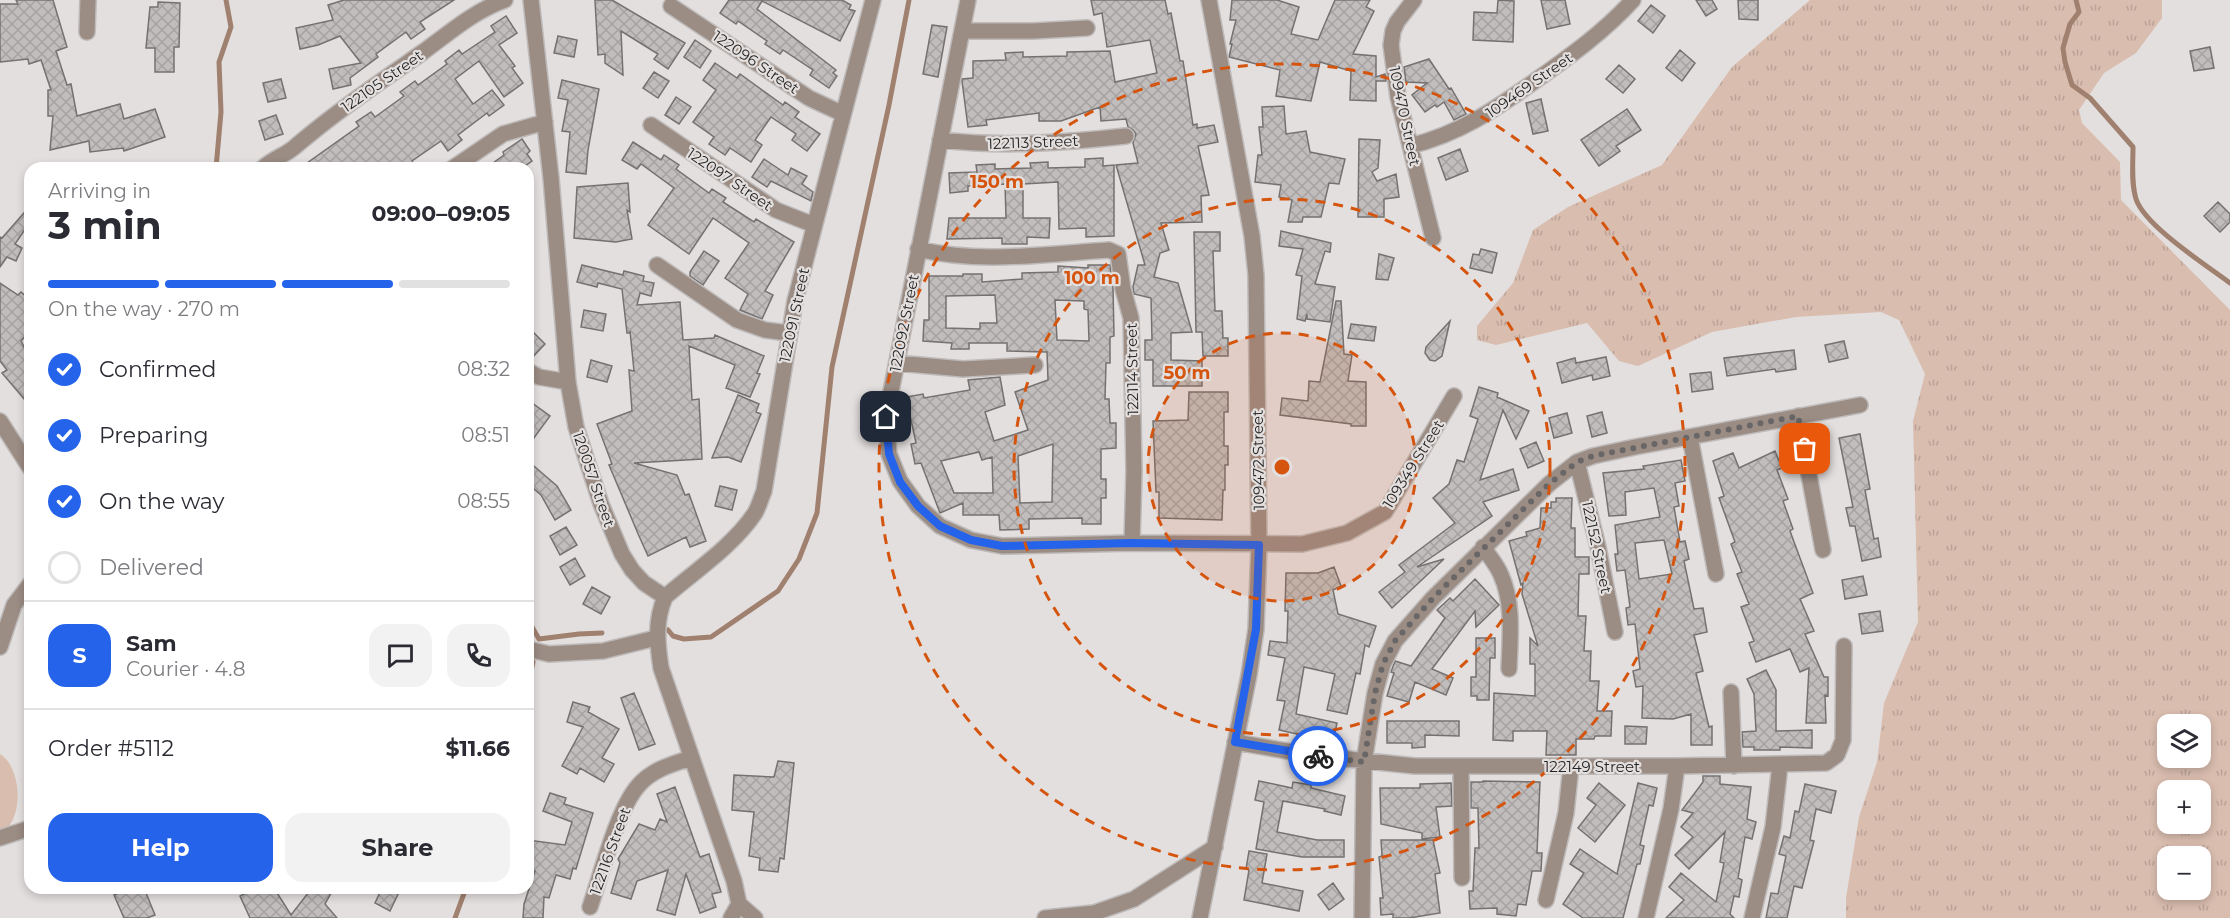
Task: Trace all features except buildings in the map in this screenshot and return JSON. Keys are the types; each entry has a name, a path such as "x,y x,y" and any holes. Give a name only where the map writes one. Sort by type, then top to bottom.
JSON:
{"street":[{"path":"87,32 88,0"},
{"name":"122105 Street","path":"268,162 290,150 347,105 474,15 505,0"},
{"name":"120057 Street","path":"531,0 545,122 568,382 580,441 607,519 622,554 644,583 665,597"},
{"name":"122091 Street","path":"665,597 725,546 748,523 757,510 767,475 788,333 873,0"},
{"name":"122092 Street","path":"968,0 886,417 889,454 900,482 918,506 940,526 971,540 1002,546 1132,543 1259,545"},
{"name":"109472 Street","path":"1200,918 1256,629 1259,545 1256,275 1252,236 1209,0"},
{"name":"109470 Street","path":"1414,0 1392,31 1391,45 1398,97 1433,238"},
{"name":"109469 Street","path":"1410,146 1453,133 1480,119 1563,62 1609,26 1633,0"},
{"name":"122096 Street","path":"671,6 809,98 843,114"},
{"path":"962,31 1087,28"},
{"path":"462,162 503,134 545,122"},
{"name":"122097 Street","path":"651,125 776,210 814,225"},
{"name":"122113 Street","path":"940,140 999,144 1126,136"},
{"name":"122114 Street","path":"918,249 942,255 975,256 1109,250 1118,254 1123,289 1131,318 1132,336 1134,471 1132,543"},
{"path":"657,265 737,320 765,330 788,333"},
{"path":"897,363 963,369 1035,364"},
{"path":"534,374 568,382"},
{"name":"109349 Street","path":"1259,545 1302,544 1347,533 1385,512 1454,396"},
{"path":"1362,918 1364,762 1375,693 1383,664 1395,641 1433,598 1549,484 1577,462 1593,456 1635,447 1860,405"},
{"path":"1798,416 1823,550"},
{"path":"0,421 24,459"},
{"path":"1689,437 1716,574"},
{"name":"122152 Street","path":"1577,462 1598,547 1614,632"},
{"path":"1483,547 1500,572 1507,592 1510,622 1509,669"},
{"path":"0,647 14,605 24,592"},
{"path":"665,597 660,608 656,638 661,668 734,881 739,904 755,918"},
{"path":"534,650 549,654 603,651 656,638"},
{"name":"122149 Street","path":"1235,742 1364,762 1461,767 1734,766 1826,763 1832,760 1840,750 1843,740 1844,646"},
{"path":"1731,692 1734,766"},
{"name":"122116 Street","path":"590,907 630,797 639,784 651,775 664,767 691,758"},
{"path":"1752,918 1773,826 1780,765"},
{"path":"1546,900 1566,813 1571,766"},
{"path":"1646,918 1671,809 1677,766"},
{"path":"1461,767 1462,878"},
{"path":"0,838 24,830"},
{"path":"1045,918 1094,913 1134,899 1215,847"},
{"path":"731,918 739,904"}],"green space":[{"path":"1810,0 2162,0 2162,18 2136,53 2104,73 2079,110 2082,123 2120,162 2121,200 2230,310 2230,918 1846,918 1846,898 1859,817 1877,762 1884,703 1918,622 1913,421 1925,374 1899,320 1881,312 1796,317 1712,332 1638,366 1619,361 1587,323 1496,345 1477,340 1477,326 1513,283 1533,230 1568,207 1662,165 1732,67"},
{"path":"0,754 13,770 18,794 14,818 0,833"}],"waterway":[{"path":"217,162 221,112 219,62 231,27 226,0"},
{"path":"668,630 673,636 684,639 711,637 778,591 799,559 817,513 832,367 889,105 909,0"},
{"path":"2076,0 2079,12 2070,24 2063,48 2072,85 2090,98 2133,147 2133,187 2142,210 2163,233 2230,283"},
{"path":"534,630 539,639 602,633"},
{"path":"455,918 464,894"}],"way so far":[{"path":"1318,756 1364,762 1375,693 1383,664 1395,641 1483,547 1549,484 1577,462 1593,456 1635,447 1798,416 1805,449"}],"route":[{"path":"886,417 889,454 900,482 918,506 940,526 971,540 1002,546 1132,543 1259,545 1256,629 1235,742 1318,756"}]}
